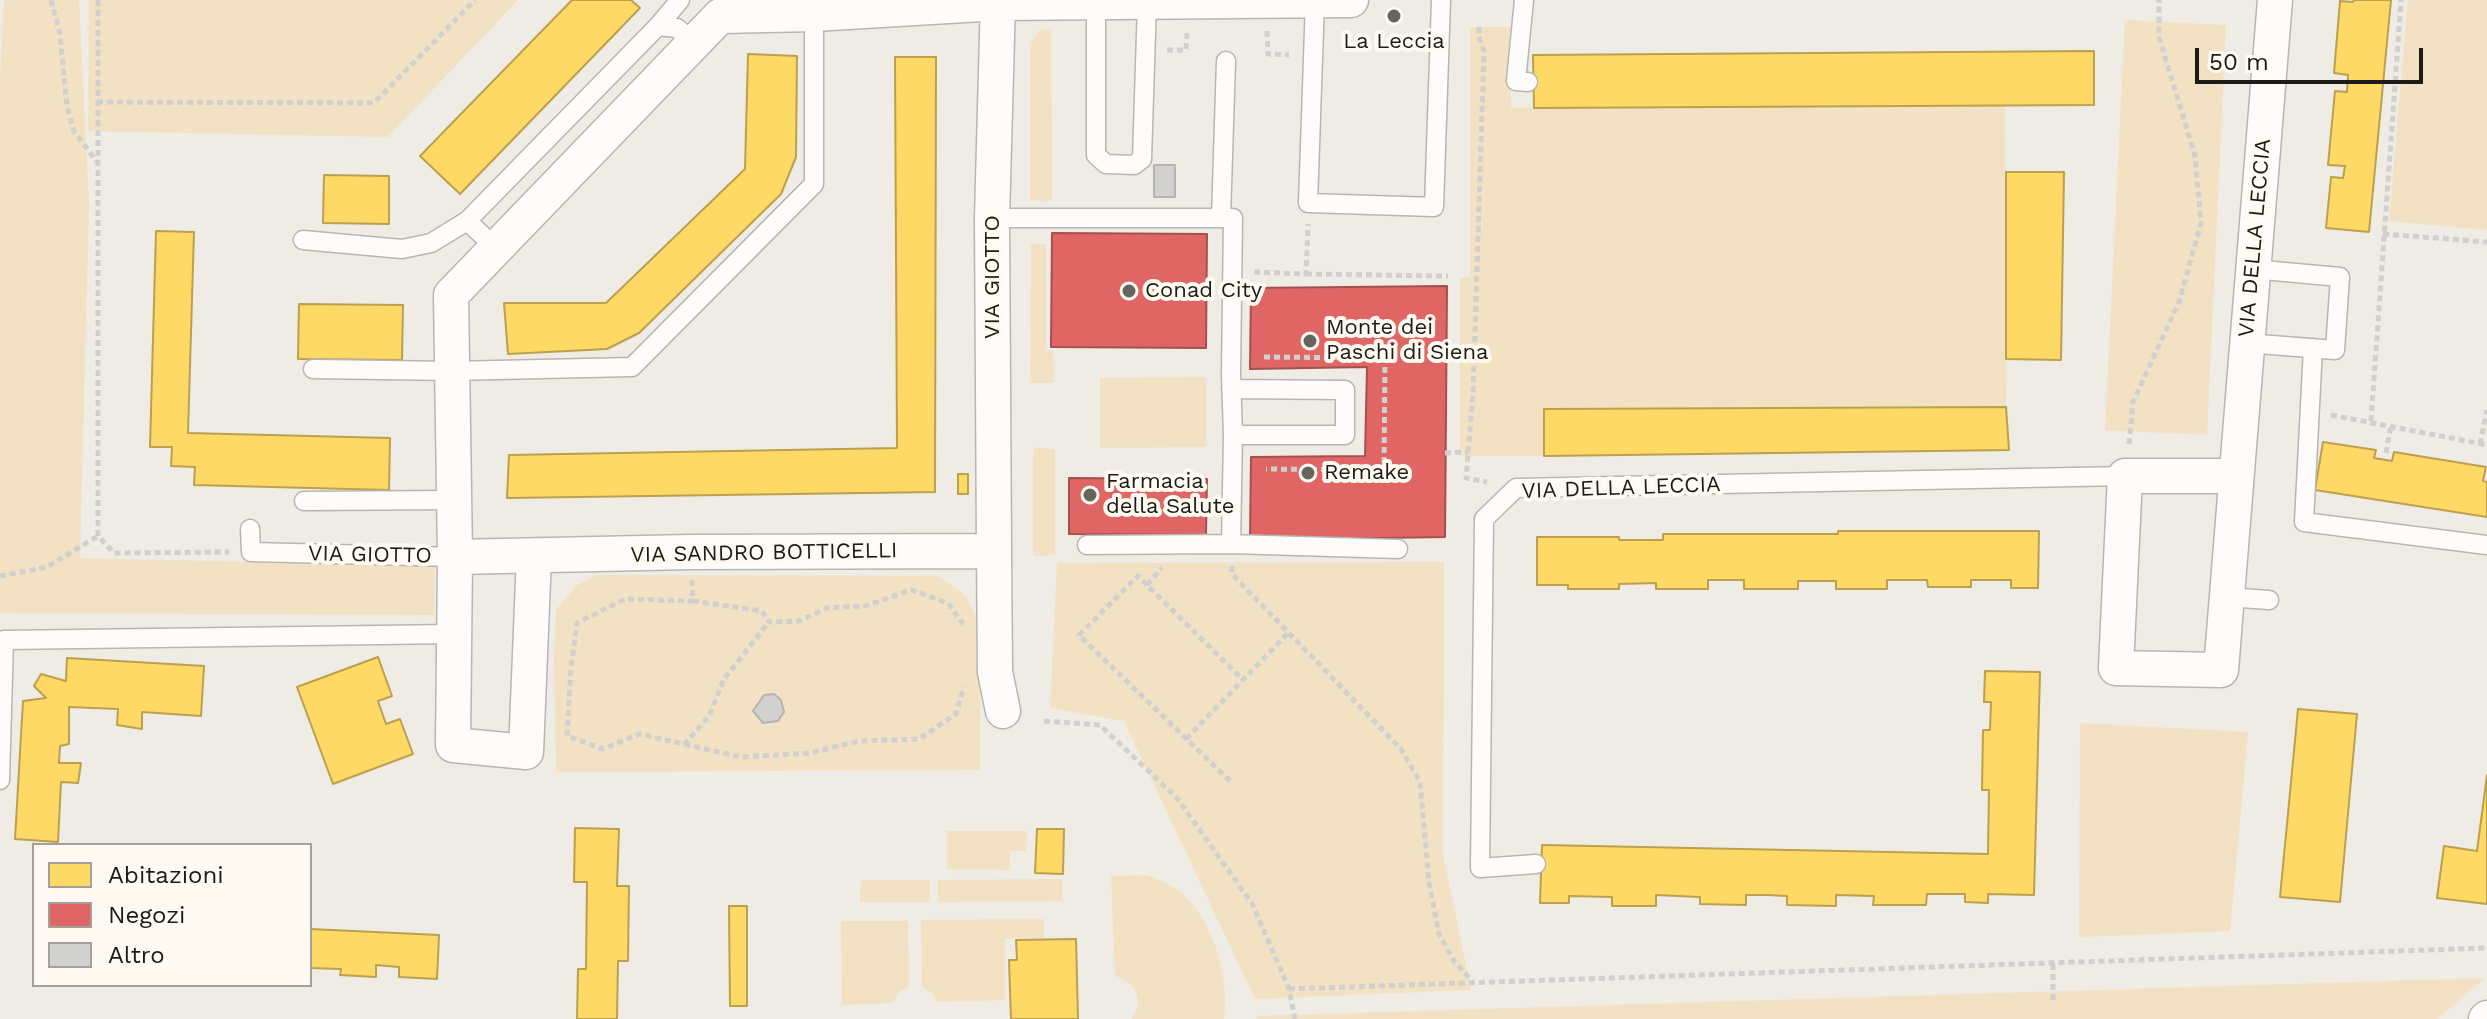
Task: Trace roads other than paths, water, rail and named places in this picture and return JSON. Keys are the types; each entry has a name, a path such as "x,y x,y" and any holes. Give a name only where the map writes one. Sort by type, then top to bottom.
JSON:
{"street":[{"path":"998,1 1351,0"},
{"name":"VIA DELLA LECCIA","path":"2236,476 2125,476 2116,668 2221,670 2275,0"},
{"name":"VIA GIOTTO","path":"455,557 451,295 720,16 814,7 998,1 992,218 994,551 981,673 1003,711"},
{"name":"VIA SANDRO BOTTICELLI","path":"455,557 534,556 692,564 994,551"},
{"path":"455,557 453,745 526,752 534,556"}],"lane":[{"path":"303,240 402,249 431,243 467,221 680,0"},
{"path":"1315,1 1308,203 1434,207 1441,0"},
{"path":"1524,0 1516,81 1528,82"},
{"path":"1096,2 1096,155 1106,164 1134,165 1142,159 1147,2"},
{"path":"313,369 452,371 632,367 814,184 814,7"},
{"path":"658,26 677,28 694,43"},
{"path":"1221,218 1226,61"},
{"path":"992,218 1233,218 1231,544"},
{"path":"467,221 495,247"},
{"path":"2246,343 2335,350 2340,277 2252,269"},
{"path":"2313,348 2304,522 2487,545"},
{"path":"1231,389 1345,390 1345,435 1233,435"},
{"name":"VIA DELLA LECCIA","path":"1536,864 1480,868 1484,519 1516,488 2125,476"},
{"path":"304,501 453,500"},
{"path":"250,529 251,552"},
{"path":"1087,545 1231,544 1398,549"},
{"name":"VIA GIOTTO","path":"230,552 455,557"},
{"path":"2227,597 2269,600"},
{"path":"0,780 4,640 454,634"}],"place":[{"name":"La Leccia","path":"1394,16"},
{"name":"Conad City","path":"1129,291"},
{"name":"Monte dei Paschi di Siena","path":"1310,341"},
{"name":"Remake","path":"1308,473"},
{"name":"Farmacia della Salute","path":"1090,495"}]}
